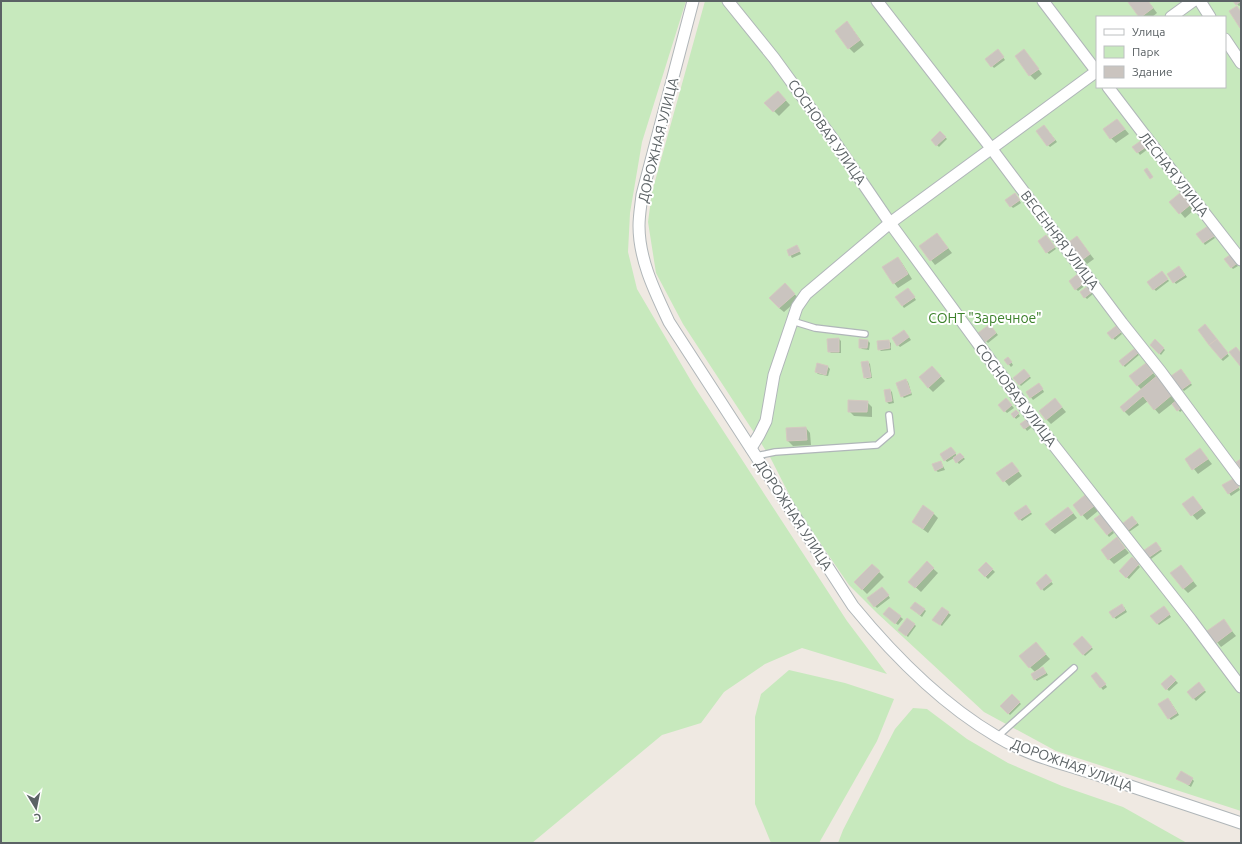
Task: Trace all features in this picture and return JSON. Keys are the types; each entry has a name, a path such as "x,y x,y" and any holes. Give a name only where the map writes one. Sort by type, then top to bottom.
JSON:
{"street":[{"name":"ДОРОЖНАЯ УЛИЦА","path":"693,1 642,195 639,226 643,255 651,285 669,322 853,606 902,662 943,699 996,737 1032,753 1241,823"},
{"name":"СОСНОВАЯ УЛИЦА","path":"728,1 774,58 834,141 890,223 1034,420 1191,620 1241,687"},
{"name":"ВЕСЕННЯЯ УЛИЦА","path":"877,1 991,148 1241,480"},
{"path":"1043,1 1096,70"},
{"path":"1172,16 1193,1"},
{"path":"1200,1 1209,16"},
{"path":"1226,40 1241,63"},
{"path":"753,452 766,421 774,375 792,321 797,307 806,294 890,223 1096,72"},
{"name":"ЛЕСНАЯ УЛИЦА","path":"1109,88 1241,260"}],"lane":[{"path":"792,321 815,328 865,334"},
{"path":"753,452 775,452 877,445 890,433 889,415"},
{"path":"996,737 1074,668"}],"green space":[{"path":"1,1 686,1 642,142 630,213 628,252 637,289 694,386 847,621 887,674 802,648 765,664 724,692 701,723 662,735 532,843 1,843"},
{"name":"СОНТ \"Заречное\"","path":"705,1 1241,1 1241,811 1056,751 984,712 877,613 849,585 796,508 770,457 683,324 656,273 648,222 652,192"},
{"path":"789,670 845,683 894,699 877,741 819,843 771,843 755,804 755,717 761,694"},
{"path":"913,708 927,709 967,739 1008,763 1062,786 1123,807 1187,843 838,843 843,830 895,729"}],"building":[{"path":"1148,1 1153,8 1142,16 1138,16 1128,2"},
{"path":"1233,1 1241,1 1236,5"},
{"path":"1237,6 1241,12 1240,28 1229,11"},
{"path":"847,21 860,40 848,49 835,31"},
{"path":"998,49 1004,57 991,67 985,59"},
{"path":"1024,49 1039,69 1029,76 1015,56"},
{"path":"778,91 786,100 773,112 764,103"},
{"path":"1117,119 1125,129 1110,139 1103,129"},
{"path":"1044,125 1055,140 1047,146 1036,131"},
{"path":"940,131 946,137 936,146 931,140"},
{"path":"1142,140 1146,147 1137,153 1132,147"},
{"path":"1147,168 1153,177 1150,179 1144,170"},
{"path":"1015,193 1020,200 1010,207 1005,200"},
{"path":"1180,193 1190,205 1179,214 1169,202"},
{"path":"1208,226 1214,236 1203,243 1196,234"},
{"path":"937,233 948,248 930,261 919,246"},
{"path":"1046,235 1055,247 1046,253 1038,241"},
{"path":"1077,236 1090,254 1082,260 1069,242"},
{"path":"797,245 800,251 789,256 787,250"},
{"path":"1230,255 1237,263 1231,268 1224,259"},
{"path":"898,257 908,274 893,284 882,267"},
{"path":"1179,266 1185,275 1173,283 1167,274"},
{"path":"1162,271 1168,279 1153,290 1147,282"},
{"path":"1079,273 1085,282 1075,290 1069,281"},
{"path":"785,283 795,294 779,308 769,298"},
{"path":"1088,286 1092,292 1084,298 1080,292"},
{"path":"908,288 915,297 902,306 895,297"},
{"path":"990,324 996,333 985,342 978,333"},
{"path":"1205,324 1217,339 1209,345 1198,330"},
{"path":"1116,326 1121,332 1112,339 1107,333"},
{"path":"904,330 909,337 897,346 892,338"},
{"path":"839,338 839,352 828,352 827,339"},
{"path":"859,339 868,340 867,348 859,348"},
{"path":"1155,339 1164,348 1159,354 1150,345"},
{"path":"1217,339 1228,353 1221,359 1209,345"},
{"path":"889,340 890,348 878,350 877,341"},
{"path":"1236,347 1241,353 1241,367 1229,352"},
{"path":"1134,349 1138,353 1123,366 1119,361"},
{"path":"1008,357 1012,362 1008,365 1004,360"},
{"path":"868,361 871,377 864,378 861,362"},
{"path":"817,363 828,366 826,375 815,372"},
{"path":"1146,363 1153,373 1137,386 1129,376"},
{"path":"932,366 941,376 928,388 919,377"},
{"path":"1024,369 1030,376 1019,385 1013,378"},
{"path":"1181,369 1191,383 1181,390 1171,376"},
{"path":"1158,375 1173,394 1154,410 1143,396 1124,412 1120,407"},
{"path":"906,379 911,393 901,397 896,383"},
{"path":"1039,383 1043,389 1030,398 1026,392"},
{"path":"890,389 892,401 886,402 884,390"},
{"path":"1006,398 1012,405 1004,412 998,405"},
{"path":"1055,398 1062,407 1046,420 1039,411"},
{"path":"848,400 868,401 867,412 848,412"},
{"path":"1177,400 1183,407 1177,411 1172,404"},
{"path":"1016,410 1019,413 1014,418 1011,414"},
{"path":"1027,419 1030,425 1024,429 1020,424"},
{"path":"806,427 807,440 787,441 786,428"},
{"path":"951,447 956,453 944,461 940,454"},
{"path":"1200,448 1208,459 1192,470 1185,459"},
{"path":"960,453 964,457 956,463 953,458"},
{"path":"1241,459 1241,469 1236,462"},
{"path":"941,461 943,467 935,471 932,464"},
{"path":"1012,462 1019,471 1003,482 996,473"},
{"path":"1233,479 1239,487 1228,494 1222,485"},
{"path":"1085,495 1094,506 1081,516 1073,505"},
{"path":"1193,496 1202,508 1191,516 1182,504"},
{"path":"923,505 934,513 923,529 912,522"},
{"path":"1026,505 1031,512 1019,520 1014,513"},
{"path":"1068,507 1073,513 1050,530 1045,524"},
{"path":"1101,514 1113,530 1107,535 1094,519"},
{"path":"1132,516 1137,523 1127,531 1122,524"},
{"path":"1117,537 1125,548 1108,560 1101,550"},
{"path":"1156,542 1161,549 1148,558 1143,551"},
{"path":"1132,557 1139,564 1126,578 1119,571"},
{"path":"927,561 934,568 915,588 908,582"},
{"path":"986,562 993,569 985,577 978,570"},
{"path":"872,564 880,571 862,590 854,582"},
{"path":"1181,565 1193,581 1183,589 1170,573"},
{"path":"1046,574 1052,581 1041,590 1036,583"},
{"path":"882,587 889,595 874,607 867,598"},
{"path":"915,602 925,609 920,615 910,608"},
{"path":"1122,604 1125,610 1113,618 1109,612"},
{"path":"1164,606 1170,614 1157,624 1150,616"},
{"path":"889,607 901,616 895,624 883,614"},
{"path":"942,607 949,612 940,625 932,620"},
{"path":"907,618 915,624 906,636 898,630"},
{"path":"1224,619 1232,631 1216,643 1207,631"},
{"path":"1082,636 1092,647 1083,655 1073,644"},
{"path":"1036,642 1046,654 1029,668 1019,656"},
{"path":"1043,667 1046,673 1034,680 1031,674"},
{"path":"1096,672 1106,684 1100,688 1091,676"},
{"path":"1171,675 1176,680 1166,690 1161,684"},
{"path":"1199,682 1205,690 1193,699 1187,692"},
{"path":"1012,694 1020,702 1008,714 1000,706"},
{"path":"1168,698 1177,713 1168,719 1158,704"},
{"path":"1181,771 1193,778 1189,785 1176,779"}]}
